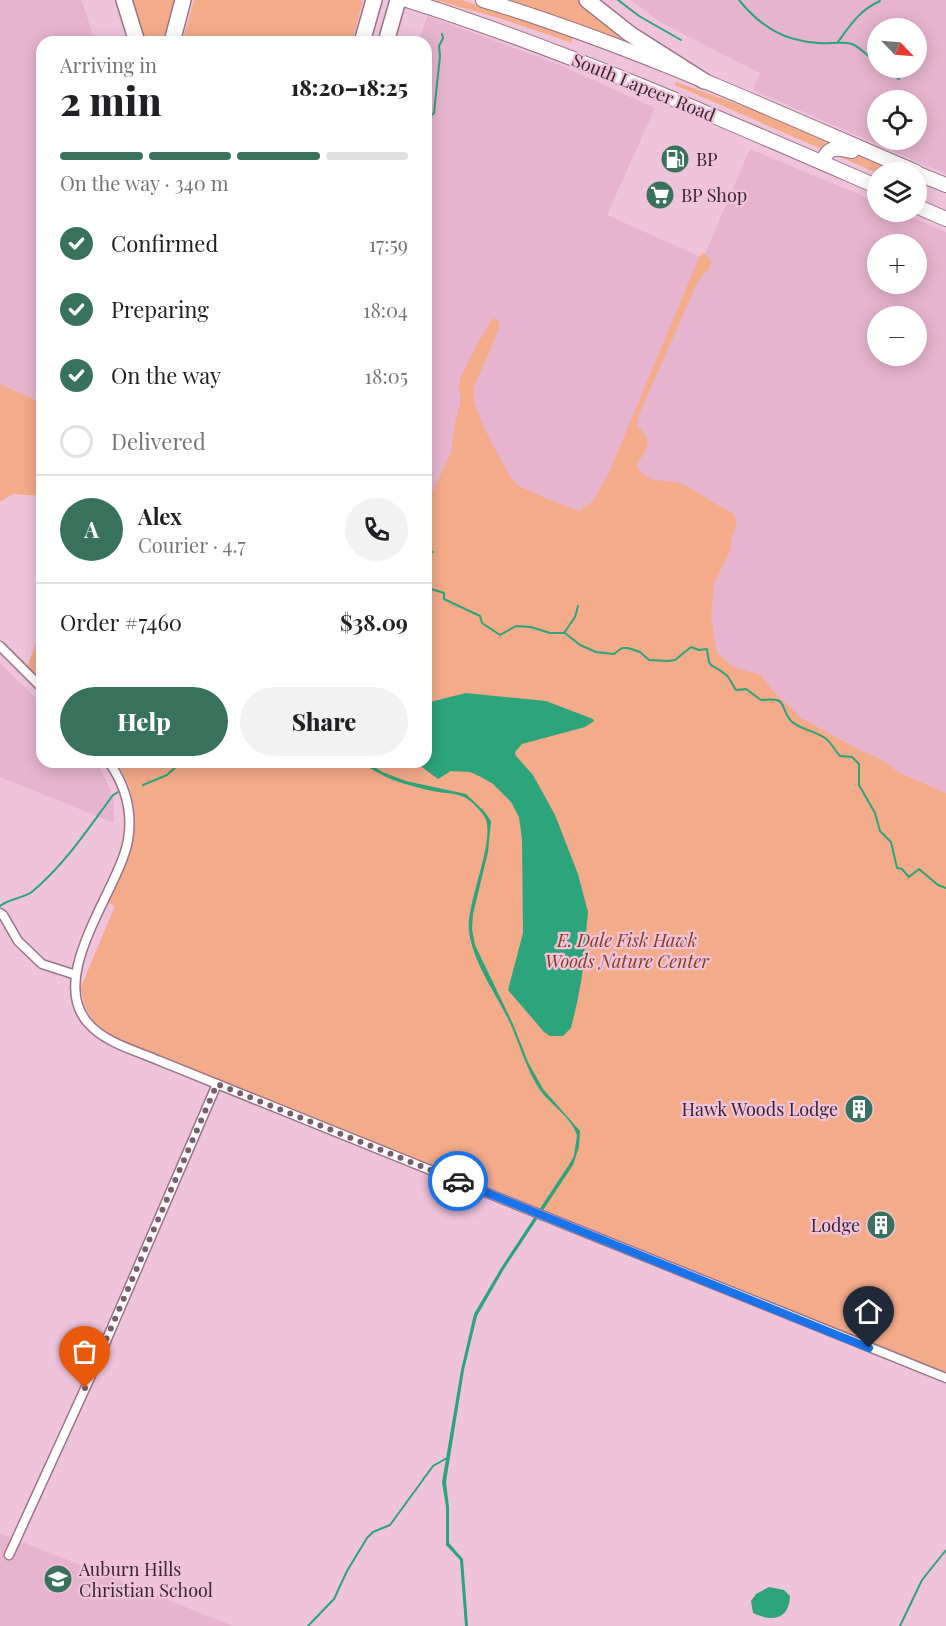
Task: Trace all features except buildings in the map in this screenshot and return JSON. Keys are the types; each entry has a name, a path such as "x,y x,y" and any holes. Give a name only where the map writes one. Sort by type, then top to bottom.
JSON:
{"highway":[{"path":"124,0 136,36"},
{"path":"174,36 183,0"},
{"path":"364,36 374,0"},
{"path":"388,36 398,0"},
{"path":"587,0 637,39 704,81"}],"main road":[{"name":"South Lapeer Road","path":"407,0 574,58 689,104 867,182"},
{"name":"South Lapeer Road","path":"483,0 593,38 704,81 891,162"},
{"path":"574,58 583,41 593,38"},
{"path":"822,162 825,153 837,148 875,155"},
{"name":"South Lapeer Road","path":"927,177 946,185"},
{"path":"927,211 946,219"}],"street":[{"path":"0,646 36,682"},
{"path":"112,768 122,786 128,804 130,823 128,842 88,935 76,975 77,1001 87,1022 96,1030 116,1042 217,1084 946,1378"},
{"path":"0,913 18,941 42,964 76,975"},
{"path":"9,1555 94,1369 217,1084"}],"shaded area":[{"path":"0,0 80,0 93,36 36,36 36,400 0,384"},
{"path":"631,0 946,0 946,174 927,166 927,162 918,162 891,150 927,150 927,90 867,90 867,140 753,90 760,73 660,22"},
{"path":"427,16 555,63 655,108 607,215 703,258 750,149 867,198 867,222 922,222 946,232 946,793 432,567 432,36 421,36"},
{"path":"0,663 36,699 36,768 100,768 114,803 114,823 0,777"},
{"path":"466,693 546,701 594,721 585,727 522,744 515,752 533,775 555,815 578,874 588,912 577,1003 571,1028 563,1036 550,1036 544,1032 508,990 523,933 522,839 519,817 511,802 493,784 481,777 470,772 451,771 438,779 423,768 432,768 432,702"},
{"path":"369,768 376,768 406,781 466,794 491,821 488,852 473,914 472,929 475,945 513,1024 528,1062 543,1089 580,1131 579,1147 573,1165 504,1269 477,1316 464,1370 446,1482 449,1543 463,1559 468,1626 465,1626 460,1560 446,1545 446,1507 442,1482 461,1370 474,1314 501,1268 570,1163 574,1156 577,1135 570,1122 535,1082 510,1023 480,967 472,944 469,920 487,839 484,816 470,800 464,797 405,784"},
{"name":"Auburn Hills Christian School","path":"0,1533 233,1626 0,1626"},
{"path":"769,1587 784,1590 790,1596 786,1610 778,1617 767,1618 753,1613 751,1601 756,1594"}],"green space":[{"path":"129,0 176,0 166,36 141,36"},
{"path":"194,0 363,1 354,36 184,36"},
{"path":"435,0 462,0 572,37 572,43 499,18"},
{"path":"510,0 580,0 623,35 621,39"},
{"path":"676,82 751,109 876,162 867,162 867,169 675,85"},
{"name":"E. Dale Fisk Hawk Woods Nature Center","path":"704,253 711,261 710,267 698,281 638,417 637,426 646,437 647,445 637,465 641,472 651,479 675,482 695,491 733,513 737,521 731,548 714,584 711,618 717,653 733,667 761,675 772,690 801,718 882,760 898,772 946,793 946,1372 131,1044 110,1034 94,1022 84,1005 81,987 115,906 108,902 123,867 133,833 132,798 119,768 432,768 432,493 451,453 461,399 460,379 475,348 492,319 498,319 499,329 474,387 474,403 485,430 508,473 517,485 579,511 592,502 607,477 701,254"},
{"path":"0,384 36,400 36,496 13,494 0,502"},
{"path":"36,644 36,675 27,667"}],"waterway":[{"path":"618,0 639,16 681,40"},
{"path":"739,0 756,18 784,36 806,42 852,44 867,54"},
{"path":"838,42 861,13 880,1"},
{"path":"432,115 442,34"},
{"path":"432,589 444,593 444,599 480,616 482,623 500,635 516,626 531,627 550,633 565,633 580,645 596,652 614,654 622,648 628,648 640,652 649,660 675,660 691,647 699,650 707,649 710,664 727,675 736,690 746,689 761,700 780,701 787,716 794,724 825,738 840,756 852,757 859,764 859,785 875,813 880,831 891,842 897,868 902,869 909,877 919,869 938,885 946,888"},
{"path":"564,633 575,617 578,606"},
{"path":"143,785 167,775 175,768"},
{"path":"0,906 29,894 45,881 76,846 113,795 118,792"},
{"path":"308,1626 334,1599 347,1571 367,1538 373,1532 390,1525 433,1466 447,1458"},
{"path":"900,1626 922,1580 946,1550"}],"way so far":[{"path":"85,1388 217,1084 458,1181"}],"place":[{"name":"BP","path":"675,159"},
{"name":"BP Shop","path":"660,195"},
{"name":"Hawk Woods Lodge","path":"859,1109"},
{"name":"Lodge","path":"881,1225"},
{"name":"Auburn Hills Christian School","path":"58,1579"}],"route":[{"path":"458,1181 869,1348"}]}
